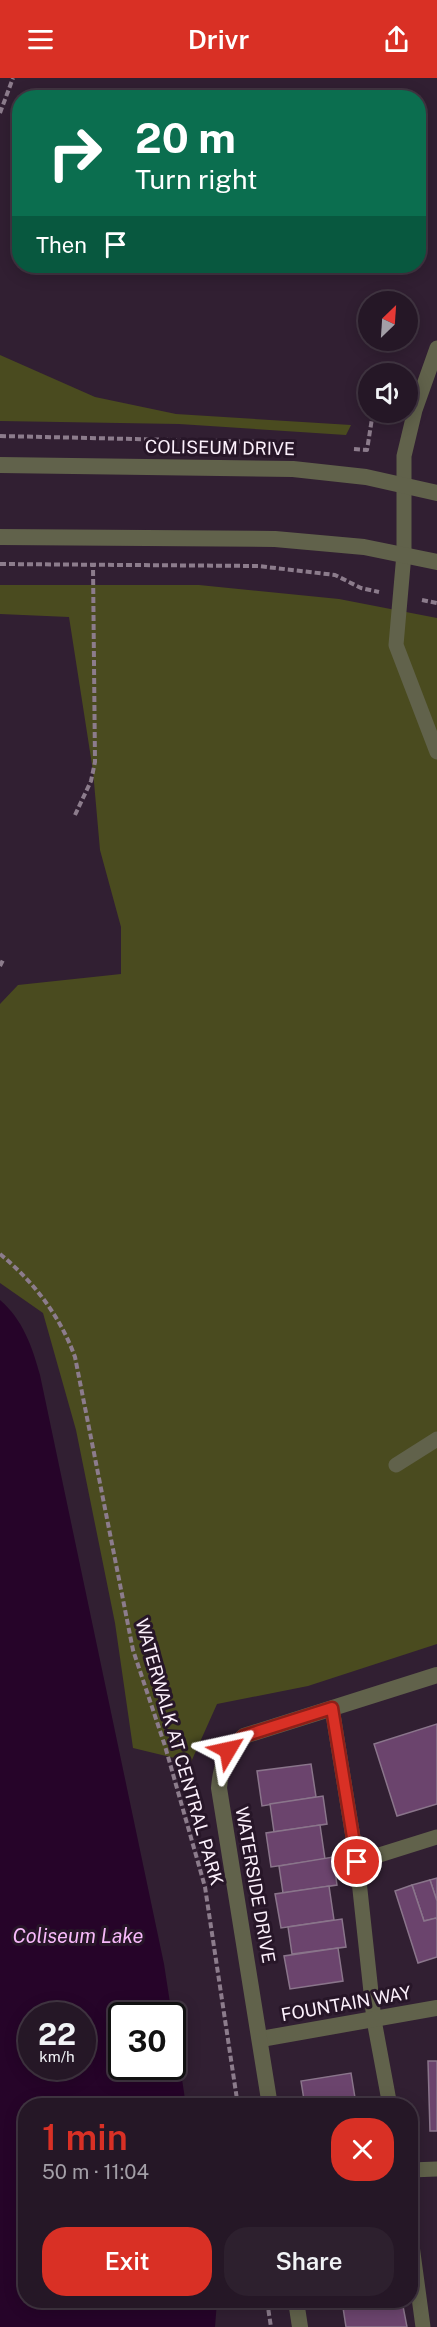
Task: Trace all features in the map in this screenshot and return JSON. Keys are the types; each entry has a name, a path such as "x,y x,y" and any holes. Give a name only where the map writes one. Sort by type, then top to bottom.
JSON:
{"street":[{"name":"COLISEUM DRIVE","path":"0,465 293,469 404,484 437,493"},
{"path":"0,537 275,539 404,554 437,562"},
{"name":"WATERSIDE DRIVE","path":"269,2098 222,1811 219,1788 221,1767 228,1750 244,1736 437,1675"},
{"name":"FOUNTAIN WAY","path":"261,2039 437,2008"},
{"path":"297,2308 300,2327"}],"lane":[{"path":"437,348 415,410 404,456 404,554 396,645 437,752"},
{"path":"396,1465 437,1439"},
{"path":"332,1708 357,1862 375,2019 389,2098"},
{"path":"357,1862 437,1837"},
{"path":"418,2170 437,2169"},
{"path":"418,2290 423,2327"}],"path":[{"path":"0,114 13,78"},
{"path":"345,448 368,450 372,423"},
{"path":"0,436 267,442"},
{"path":"0,564 269,568 335,574 361,588 437,603"},
{"path":"75,815 92,781 95,762 93,565"},
{"path":"0,966 3,960"},
{"name":"WATERWALK AT CENTRAL PARK","path":"0,1254 29,1282 56,1315 65,1330 75,1357 133,1650 172,1766 206,1887 237,2098"},
{"path":"268,2308 271,2327"}],"shaded area":[{"path":"0,355 95,397 176,414 351,425 346,435 179,424 0,421"},
{"path":"0,585 199,585 339,599 437,618 437,1644 308,1686 217,1704 191,1762 133,1748 115,1623 76,1430 43,1313 0,1283 0,1004 18,985 121,974 121,927 100,850 93,771 69,617 0,614"}],"water":[{"name":"Coliseum Lake","path":"0,1300 15,1316 26,1334 40,1375 164,1964 170,2002 108,2002 108,2080 182,2080 185,2098 18,2098 18,2308 216,2308 215,2327 0,2327"}],"building":[{"path":"437,1724 437,1804 397,1816 374,1744"},
{"path":"311,1764 316,1797 262,1806 257,1771"},
{"path":"323,1796 327,1824 274,1832 270,1804"},
{"path":"320,1825 325,1859 271,1867 266,1833"},
{"path":"333,1857 337,1885 283,1893 279,1866"},
{"path":"437,1878 437,1901 430,1880"},
{"path":"430,1880 437,1901 437,1920 436,1918 424,1921 412,1885"},
{"path":"412,1885 424,1921 436,1918 437,1920 437,1957 418,1963 395,1891"},
{"path":"329,1886 334,1920 281,1928 275,1894"},
{"path":"342,1919 346,1947 292,1954 288,1927"},
{"path":"338,1948 343,1981 290,1989 284,1956"},
{"path":"428,2061 437,2061 437,2131 430,2131"},
{"path":"351,2073 355,2098 304,2098 301,2081"},
{"path":"343,2308 403,2308 407,2327 346,2327"}],"route":[{"path":"228,1750 244,1736 332,1708 357,1862"}]}
